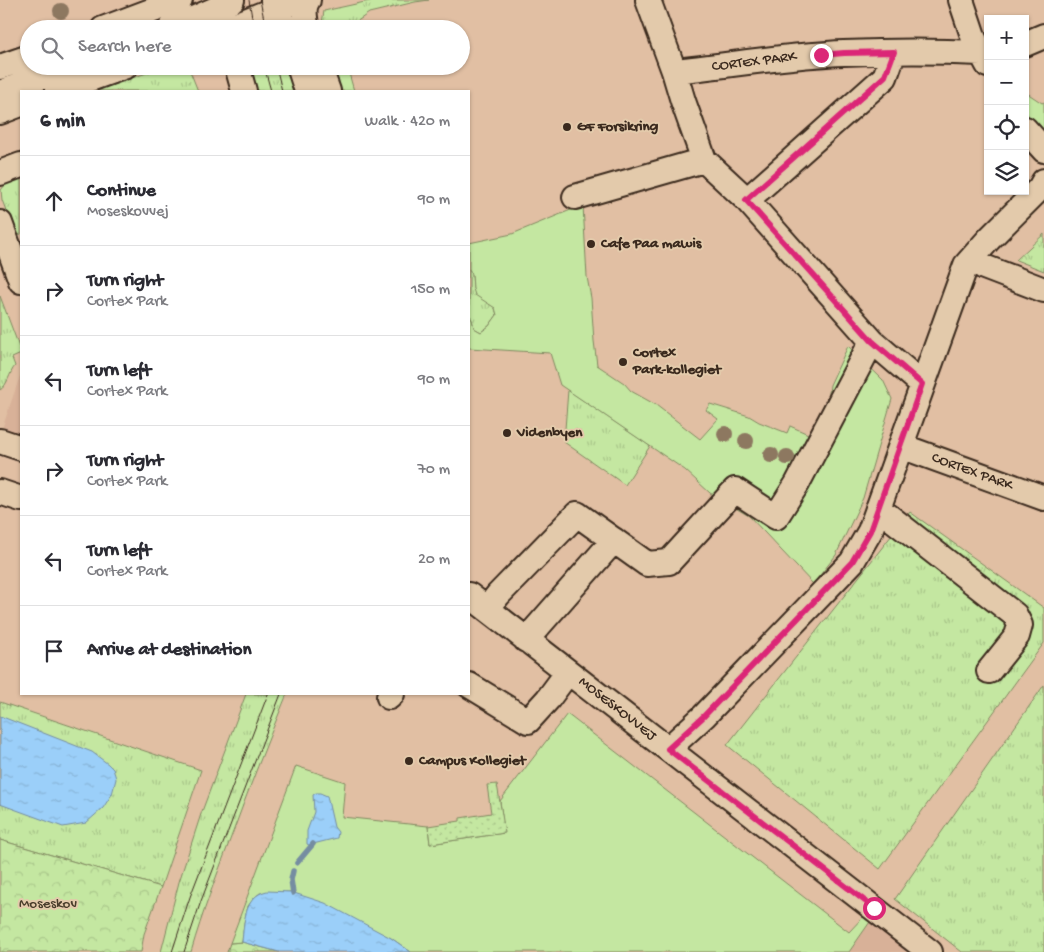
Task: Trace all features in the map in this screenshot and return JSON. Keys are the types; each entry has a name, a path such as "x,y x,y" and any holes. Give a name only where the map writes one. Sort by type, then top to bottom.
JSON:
{"street":[{"path":"127,20 180,0"},
{"path":"226,15 230,17 246,0"},
{"path":"648,0 704,160 746,200 872,341 922,384"},
{"name":"CORTEX PARK","path":"961,0 974,39 984,54"},
{"path":"206,20 226,15 306,3 305,20"},
{"path":"1029,42 1044,36"},
{"name":"CORTEX PARK","path":"674,72 785,58 844,53 926,51 984,57"},
{"path":"746,200 885,76 894,52"},
{"path":"0,67 20,60"},
{"path":"0,94 49,75"},
{"path":"60,90 101,75"},
{"path":"240,75 244,90"},
{"path":"302,75 307,90"},
{"path":"323,75 328,90"},
{"path":"0,112 20,104"},
{"path":"1029,133 1044,150"},
{"path":"575,197 704,160"},
{"path":"0,173 20,165"},
{"path":"668,749 704,716 852,562 870,531 966,265 1044,182"},
{"path":"0,223 20,278"},
{"path":"973,257 984,267 1044,290"},
{"path":"478,602 498,595 576,514 648,564 669,562 735,490 776,517 797,484 872,341"},
{"path":"0,441 20,448"},
{"name":"CORTEX PARK","path":"901,446 1044,498"},
{"path":"0,492 20,499"},
{"path":"878,508 1015,615 1020,625 1017,636 989,671"},
{"path":"526,640 614,540"},
{"name":"MOSESKOVVEJ","path":"478,602 930,952"},
{"path":"470,686 528,721 548,699 568,672"}],"shaded area":[{"path":"20,376 20,435 2,429"},
{"path":"872,919 915,952 849,952"}],"green space":[{"path":"374,0 429,0 369,13 359,20 322,20 324,11"},
{"path":"141,75 192,75 198,90 97,90"},
{"path":"251,75 291,75 297,90 255,90"},
{"path":"332,75 350,75 354,90 338,90"},
{"path":"1029,94 1042,103 1044,102 1044,130 1029,116"},
{"path":"20,175 20,234 16,236 2,200 1,190 10,180"},
{"path":"583,205 587,277 591,298 597,365 624,383 631,391 656,405 700,439 718,419 706,410 710,404 749,416 787,433 790,426 815,437 827,409 830,385 848,346 883,380 892,399 863,498 836,555 813,584 749,516 710,493 685,470 560,385 550,353 470,348 470,317 474,328 481,332 489,326 497,315 495,308 475,295 470,271 470,243 512,234"},
{"path":"1044,234 1044,271 1016,260"},
{"path":"470,271 473,289 495,308 497,315 489,326 481,332 474,328 470,317"},
{"path":"0,296 20,349 20,354 12,358 15,366 5,385 0,390"},
{"path":"568,390 650,446 625,485 564,442"},
{"path":"910,512 1044,608 1044,643 880,869 727,745"},
{"path":"1044,685 1044,952 962,952 895,899"},
{"path":"246,695 287,695 204,910 191,952 161,952 179,882 201,814"},
{"path":"0,702 201,770 161,887 0,840"},
{"path":"567,714 849,932 863,917 872,919 849,952 411,952 391,938 291,892 260,893 255,897 248,906 242,942 230,943 296,766 345,782 342,817 428,826 430,844 504,833 500,801"},
{"path":"497,784 505,833 430,844 428,826 460,821 460,818 491,813 487,785"},
{"name":"Moseskov","path":"0,840 161,887 144,934 141,952 0,952"},
{"path":"242,942 279,952 227,952 230,943"}],"water":[{"path":"0,716 92,752 108,764 113,769 116,779 112,794 103,808 86,823 63,827 0,804"},
{"path":"316,793 327,796 334,827 338,832 337,838 309,845 307,844 307,831 314,812 313,795"},
{"path":"267,891 291,892 325,903 391,938 411,952 279,952 242,942 245,919 250,904 259,894"}],"waterway":[{"path":"297,863 313,844"},
{"path":"293,871 291,880 293,893"}],"tram line":[{"path":"249,0 252,20"},
{"path":"260,0 264,20"},
{"path":"267,75 271,90"},
{"path":"278,75 282,90"},
{"path":"172,952 190,897 268,695"},
{"path":"184,952 201,901 281,695"}],"place":[{"name":"GF Forsikring","path":"567,127"},
{"name":"Cafe Paa mawis","path":"591,244"},
{"name":"Cortex Park-kollegiet","path":"623,362"},
{"name":"Videnbyen","path":"507,433"},
{"name":"Campus Kollegiet","path":"409,761"}],"route":[{"path":"821,55 894,52 885,76 746,200 872,341 922,384 870,531 852,562 704,716 668,749 874,908"}]}
